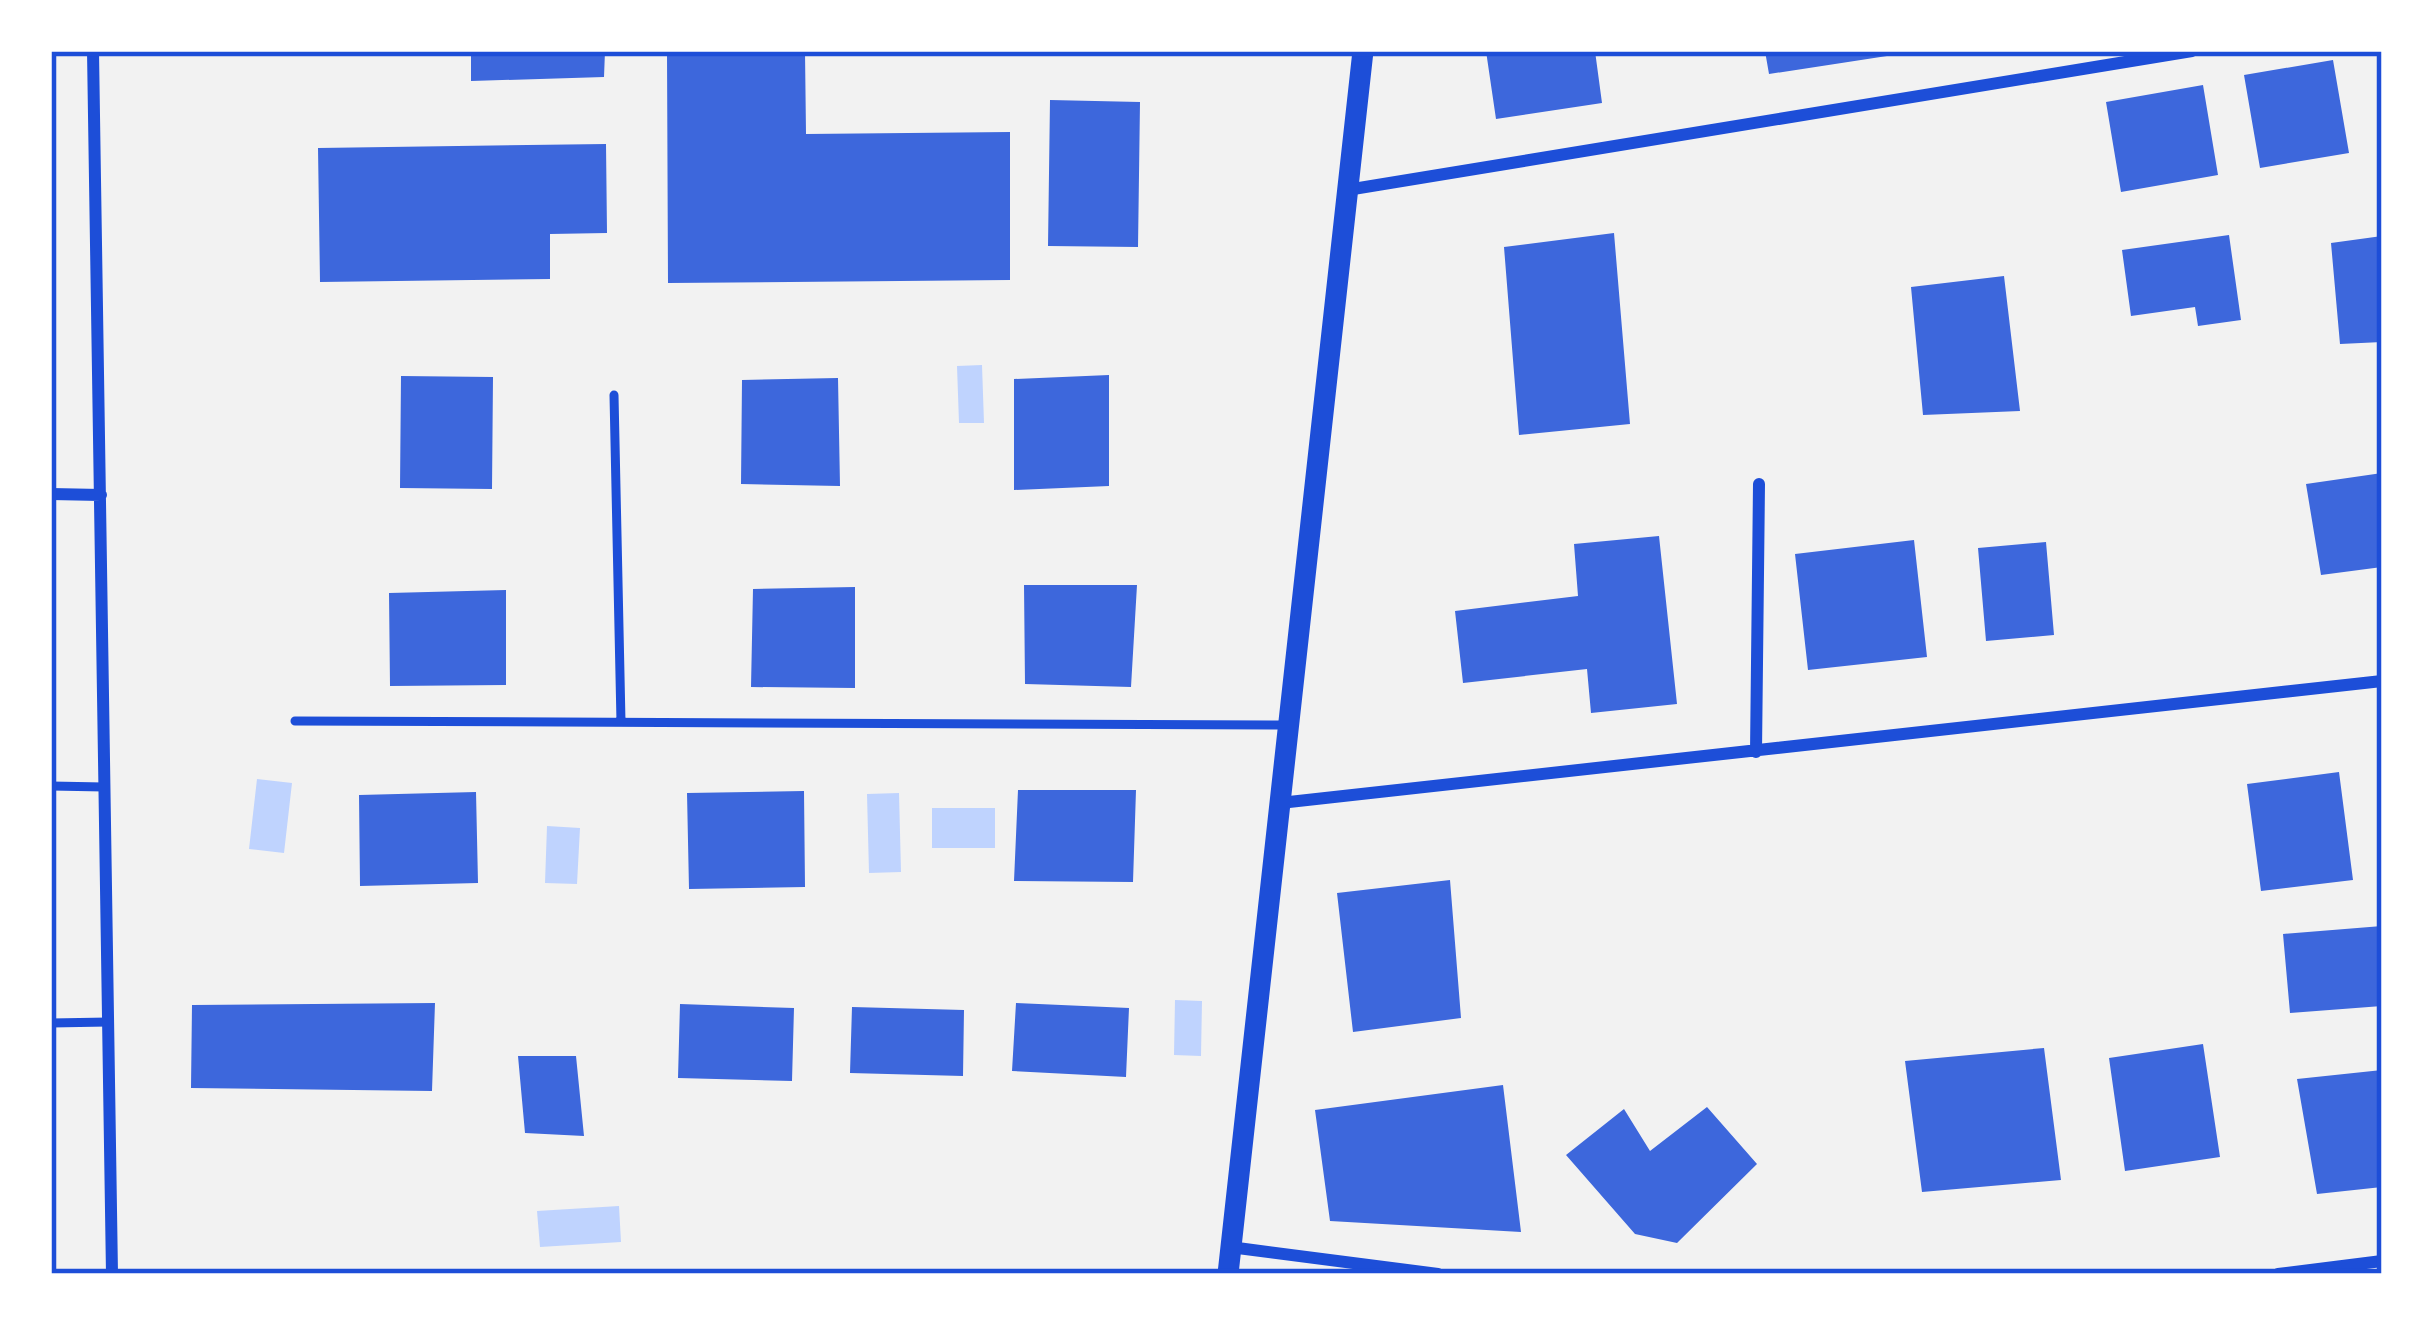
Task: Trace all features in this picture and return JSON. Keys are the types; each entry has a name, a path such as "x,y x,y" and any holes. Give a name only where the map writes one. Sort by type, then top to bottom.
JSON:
{"street":[{"path":"93,51 112,1274"},
{"path":"1228,1274 1363,51"},
{"path":"1347,190 2192,51"},
{"path":"1756,752 1759,484"},
{"path":"51,494 101,495"},
{"path":"1280,803 2382,682"},
{"path":"1231,1246 1438,1274"},
{"path":"2278,1274 2382,1261"}],"lane":[{"path":"614,395 621,722"},
{"path":"295,721 1288,725"},
{"path":"51,786 104,787"},
{"path":"51,1023 108,1022"}],"water":[{"path":"982,365 984,423 959,423 957,366"},
{"path":"257,779 292,783 284,853 249,849"},
{"path":"899,793 901,872 869,873 867,794"},
{"path":"932,808 995,808 995,848 932,848"},
{"path":"547,826 580,828 577,884 545,883"},
{"path":"1175,1000 1202,1001 1201,1056 1174,1055"},
{"path":"619,1206 621,1242 540,1247 537,1211"}],"building":[{"path":"471,51 605,51 604,77 471,81"},
{"path":"1486,51 1595,51 1602,103 1496,119"},
{"path":"1765,51 1900,51 1900,54 1769,74"},
{"path":"805,52 806,134 1010,132 1010,280 668,283 667,53"},
{"path":"2333,60 2349,153 2260,168 2244,75"},
{"path":"2203,85 2218,175 2121,192 2106,102"},
{"path":"1050,100 1140,102 1138,247 1048,246"},
{"path":"606,144 607,233 550,234 550,279 320,282 318,148"},
{"path":"1614,233 1630,424 1519,435 1504,247"},
{"path":"2229,235 2241,320 2198,326 2195,307 2131,316 2122,250"},
{"path":"2382,236 2382,342 2340,344 2331,243"},
{"path":"2004,276 2020,411 1923,415 1911,287"},
{"path":"1109,375 1109,486 1014,490 1014,379"},
{"path":"401,376 493,377 492,489 400,488"},
{"path":"838,378 840,486 741,484 742,380"},
{"path":"2382,473 2382,567 2321,575 2306,484"},
{"path":"1659,536 1677,704 1591,713 1587,669 1463,683 1455,611 1578,596 1574,544"},
{"path":"1914,540 1927,657 1808,670 1795,554"},
{"path":"2046,542 2054,635 1986,641 1978,548"},
{"path":"1024,585 1137,585 1131,687 1025,684"},
{"path":"855,587 855,688 751,687 753,589"},
{"path":"506,590 506,685 390,686 389,593"},
{"path":"2339,772 2353,880 2261,891 2247,784"},
{"path":"1018,790 1136,790 1133,882 1014,881"},
{"path":"804,791 805,887 689,889 687,793"},
{"path":"476,792 478,883 360,886 359,795"},
{"path":"1450,880 1461,1018 1353,1032 1337,893"},
{"path":"2382,926 2382,1006 2290,1013 2283,934"},
{"path":"435,1003 432,1091 191,1088 192,1005"},
{"path":"1016,1003 1129,1008 1126,1077 1012,1071"},
{"path":"680,1004 794,1008 792,1081 678,1078"},
{"path":"852,1007 964,1010 963,1076 850,1073"},
{"path":"2203,1044 2220,1157 2125,1171 2109,1058"},
{"path":"2044,1048 2061,1180 1922,1192 1905,1061"},
{"path":"518,1056 576,1056 584,1136 525,1133"},
{"path":"2382,1070 2382,1187 2317,1194 2297,1079"},
{"path":"1503,1085 1521,1232 1330,1221 1315,1110"},
{"path":"1707,1107 1757,1164 1677,1243 1635,1234 1566,1155 1624,1109 1650,1151"}]}
